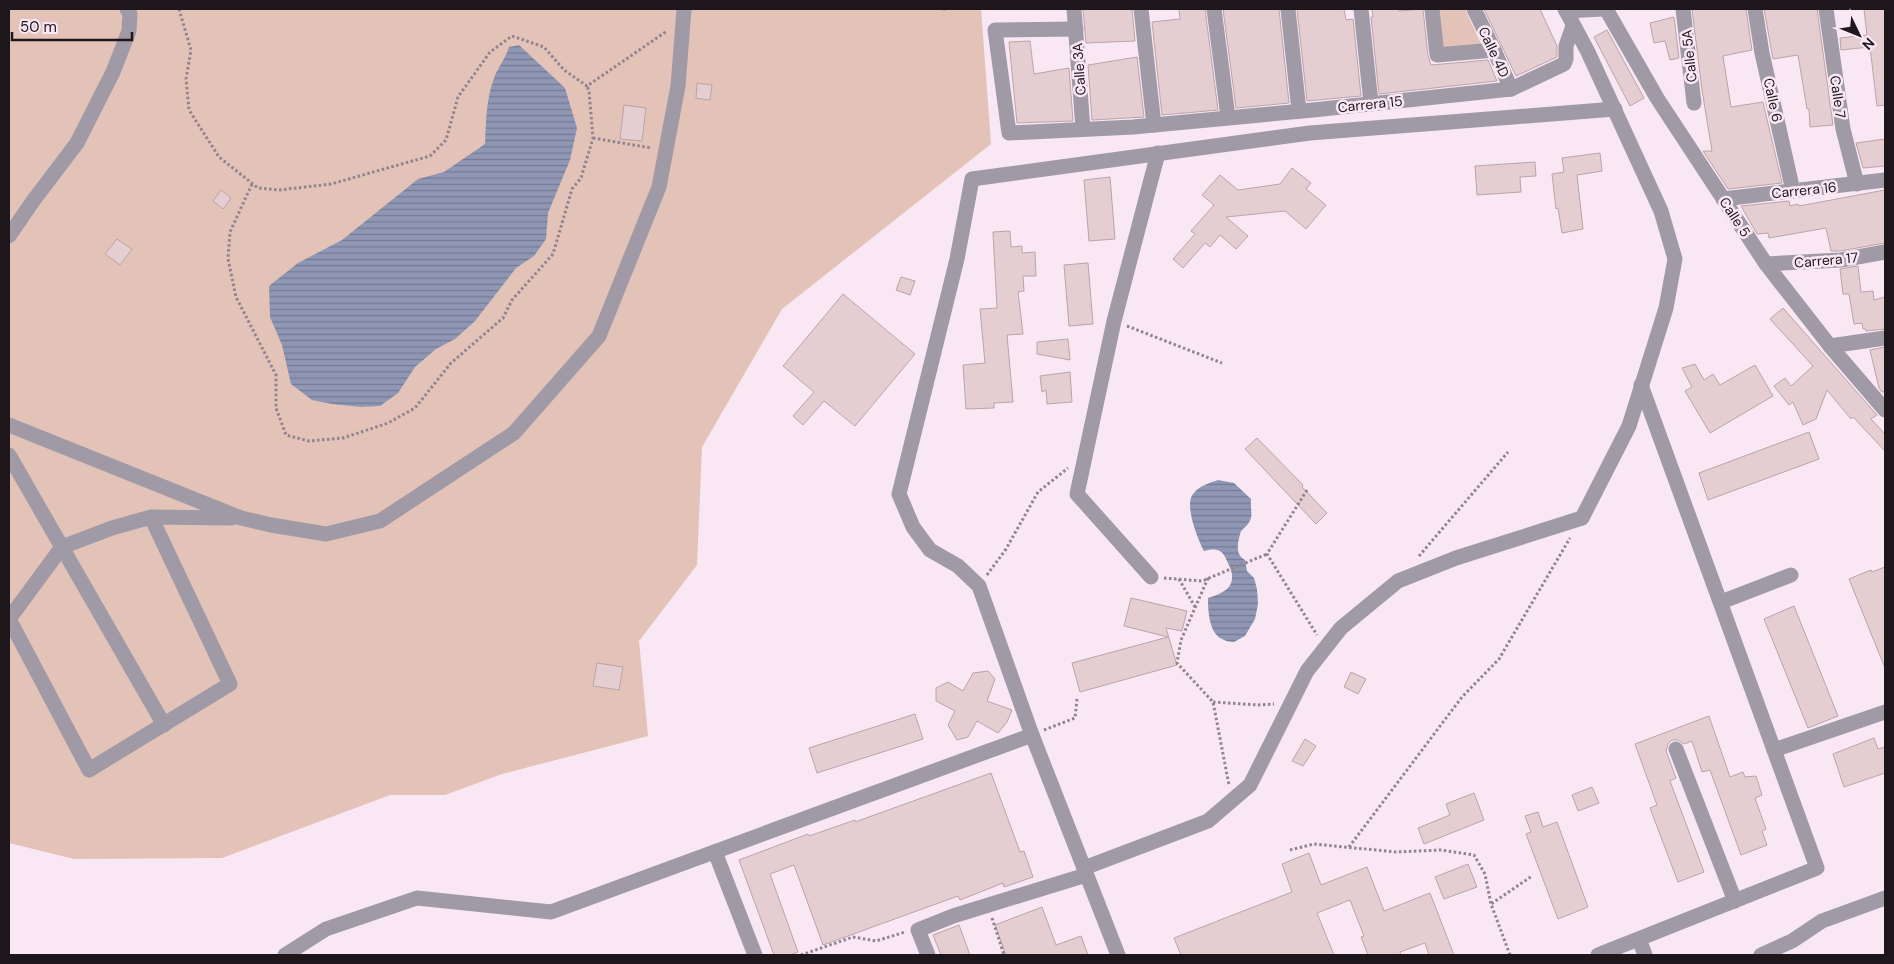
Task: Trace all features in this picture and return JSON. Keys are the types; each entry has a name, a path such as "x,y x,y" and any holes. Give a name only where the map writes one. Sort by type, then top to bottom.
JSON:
{"street":[{"path":"9,236 77,143 113,72 129,31 130,14 127,9"},
{"name":"Calle 3A","path":"1074,9 1083,128"},
{"path":"1141,9 1154,125"},
{"path":"1214,9 1228,117"},
{"path":"1288,9 1300,111"},
{"path":"1361,9 1372,103"},
{"path":"1432,9 1436,55 1494,50"},
{"name":"Calle 4D","path":"1474,9 1511,89 1564,64 1566,46 1573,26"},
{"path":"928,955 918,930 1085,871 1208,821 1250,785 1307,671 1325,648 1341,628 1398,581 1456,558 1582,518 1629,426 1666,308 1675,259 1660,211 1615,109 1566,10 1602,9"},
{"name":"Calle 5","path":"1606,9 1657,98 1766,264 1830,346 1885,408"},
{"name":"Calle 5A","path":"1683,9 1694,103"},
{"name":"Calle 6","path":"1755,9 1762,53 1792,191"},
{"name":"Calle 7","path":"1826,9 1843,129 1856,184"},
{"path":"9,425 241,518 326,534 380,521 514,433 599,336 659,187 678,86 684,15"},
{"name":"Carrera 15","path":"1076,29 995,30 1009,133 1154,125 1511,89"},
{"path":"1118,955 1032,735 979,586 958,566 930,550 913,527 899,494 957,258 972,179 1310,133 1615,109"},
{"path":"1151,577 1077,494 1114,320 1158,153"},
{"name":"Carrera 16","path":"1723,199 1885,180"},
{"name":"Carrera 17","path":"1766,264 1841,260 1885,252"},
{"path":"1830,346 1885,338"},
{"path":"1598,955 1817,868 1641,385"},
{"path":"9,455 164,725"},
{"path":"151,518 230,684 89,770 9,619 62,547 112,528 151,518 241,518"},
{"path":"1721,602 1791,575"},
{"path":"1774,750 1885,712"},
{"path":"285,955 326,929 417,898 551,912 1032,735"},
{"path":"1676,749 1735,901"},
{"path":"715,852 755,955"},
{"path":"1761,955 1792,941 1822,921 1885,898"},
{"path":"1639,939 1646,955"}],"path":[{"path":"179,9 191,50 186,79 189,110 219,157 258,188 278,190 331,184 430,156 446,140 458,97 490,52 512,36 544,47 564,70 587,86 589,91 593,138 581,178 572,189 553,254 512,300 503,318 451,363 414,408 388,423 343,438 309,441 286,435 276,408 276,375 236,297 228,259 230,232 252,184"},
{"path":"587,86 684,15"},
{"path":"593,138 666,150"},
{"path":"1114,320 1222,363"},
{"path":"1417,558 1508,452"},
{"path":"979,586 1006,549 1038,492 1086,454"},
{"path":"1151,577 1202,580 1267,554 1307,490"},
{"path":"1349,847 1462,697 1499,659 1582,518"},
{"path":"1267,554 1325,648"},
{"path":"1208,578 1181,640 1177,663 1212,702 1232,801"},
{"path":"1179,579 1195,608"},
{"path":"1032,735 1075,718 1077,699"},
{"path":"1212,702 1258,705 1291,703"},
{"path":"1290,850 1314,844 1396,852 1441,850 1474,855 1485,874 1491,904 1510,955"},
{"path":"1491,904 1532,876"},
{"path":"988,905 1002,955"},
{"path":"801,955 853,938 876,941 896,933 918,930"}],"shaded area":[{"path":"9,9 981,9 991,144 782,309 702,447 697,565 639,641 648,736 502,774 445,795 390,795 222,858 74,859 9,843"},
{"path":"1437,9 1465,9 1482,46 1440,51"}],"water":[{"path":"519,45 565,88 577,128 570,160 548,213 546,239 534,256 516,268 475,321 455,339 436,349 415,367 398,393 380,406 361,407 312,400 291,384 282,345 270,317 269,286 298,263 342,240 418,179 444,172 485,144 486,119 491,86 509,47"},
{"path":"1218,480 1234,483 1251,499 1250,520 1241,531 1238,551 1245,560 1247,571 1254,578 1258,604 1255,619 1245,636 1234,642 1223,640 1214,632 1210,621 1208,603 1208,598 1222,593 1230,586 1232,575 1225,557 1220,551 1204,551 1198,539 1190,506 1195,491 1204,485"}],"building":[{"path":"1083,9 1132,9 1135,41 1086,43"},
{"path":"1179,9 1205,9 1218,110 1162,115 1152,22 1180,19"},
{"path":"1223,9 1279,9 1289,103 1236,108"},
{"path":"1297,9 1344,9 1346,20 1353,19 1361,96 1307,101"},
{"path":"1372,9 1399,9 1399,11 1423,9 1428,56 1431,65 1488,60 1497,81 1379,94 1371,17 1373,17"},
{"path":"1484,9 1540,9 1557,46 1557,57 1516,76"},
{"path":"1692,9 1746,9 1752,50 1723,56 1731,107 1763,102 1782,183 1728,189 1703,151 1712,151"},
{"path":"1764,9 1817,9 1833,125 1810,127 1809,109 1807,109 1798,55 1773,59"},
{"path":"1864,9 1885,9 1885,105 1877,106 1870,47 1841,50 1840,38 1867,35"},
{"path":"1674,17 1679,58 1670,60 1665,41 1654,43 1650,23"},
{"path":"1607,30 1644,98 1630,106 1594,37"},
{"path":"1030,41 1034,74 1069,68 1073,121 1017,123 1009,42"},
{"path":"1137,57 1144,117 1092,120 1088,65"},
{"path":"697,83 712,85 710,100 696,98"},
{"path":"624,105 646,108 642,141 620,139"},
{"path":"1885,139 1885,166 1863,168 1856,143"},
{"path":"1600,153 1602,171 1577,175 1583,229 1562,233 1558,208 1556,209 1552,174 1564,172 1562,158"},
{"path":"1535,162 1536,176 1520,177 1521,192 1477,195 1475,166"},
{"path":"1292,168 1311,183 1306,189 1326,205 1306,229 1285,211 1226,217 1248,236 1236,249 1220,235 1210,247 1205,243 1183,268 1173,259 1195,234 1191,231 1214,205 1202,195 1220,175 1238,190 1280,184"},
{"path":"1110,177 1115,239 1089,241 1084,180"},
{"path":"221,190 231,198 223,209 213,201"},
{"path":"1885,190 1885,243 1840,251 1831,251 1826,228 1769,238 1768,233 1757,234 1741,206 1789,201 1790,206 1798,204 1799,206"},
{"path":"1010,231 1011,247 1022,246 1022,253 1035,252 1036,276 1023,276 1024,291 1018,292 1023,334 1007,335 1013,402 994,403 994,408 966,409 963,365 985,363 980,309 997,308 993,232"},
{"path":"117,239 132,249 120,265 105,254"},
{"path":"1088,263 1093,324 1069,326 1064,265"},
{"path":"1858,266 1861,292 1873,291 1874,300 1885,297 1885,329 1866,331 1866,329 1863,329 1862,323 1854,324 1849,294 1843,294 1840,269"},
{"path":"901,277 915,281 910,295 896,290"},
{"path":"843,294 915,354 855,426 824,401 803,425 793,416 814,392 783,366"},
{"path":"1783,308 1877,415 1871,419 1885,434 1885,451 1853,417 1851,419 1827,390 1816,419 1803,425 1793,402 1789,405 1774,386 1785,378 1791,386 1813,366 1770,319"},
{"path":"1068,339 1070,360 1037,354 1037,342"},
{"path":"1885,347 1885,392 1882,392 1879,388 1870,350"},
{"path":"1695,364 1704,380 1713,374 1720,385 1755,365 1773,396 1710,433 1685,391 1692,387 1682,368"},
{"path":"1070,372 1072,402 1047,404 1046,390 1042,392 1040,376"},
{"path":"1809,432 1819,459 1708,500 1699,473"},
{"path":"1257,438 1303,485 1302,487 1327,513 1316,524 1245,449"},
{"path":"1885,567 1885,668 1849,579 1871,570 1872,572"},
{"path":"1131,598 1187,611 1182,631 1166,628 1177,665 1080,692 1072,663 1168,637 1124,626"},
{"path":"1794,606 1838,716 1808,728 1764,619"},
{"path":"597,663 623,667 619,690 593,686"},
{"path":"988,671 995,679 987,701 1012,710 1007,722 998,733 977,721 968,737 957,740 948,725 955,711 936,701 936,688 948,682 963,691 973,673"},
{"path":"1351,672 1366,679 1358,694 1344,687"},
{"path":"915,714 923,739 817,773 809,748"},
{"path":"1709,716 1730,777 1743,772 1745,777 1756,776 1762,795 1755,798 1766,829 1762,831 1767,845 1741,855 1710,770 1702,772 1692,741 1684,744 1678,740 1672,740 1668,744 1666,751 1676,778 1670,781 1704,872 1678,882 1650,808 1657,805 1635,744"},
{"path":"1874,738 1878,749 1885,747 1885,773 1844,787 1833,754"},
{"path":"1305,739 1316,746 1303,766 1292,761"},
{"path":"991,773 1020,852 1024,851 1033,877 1004,887 1003,883 960,900 958,896 823,945 794,865 770,874 798,952 790,955 774,955 739,860 808,834 809,836 855,820 855,822"},
{"path":"1592,787 1599,803 1578,811 1572,795"},
{"path":"1474,793 1484,820 1424,844 1418,828 1450,815 1446,804"},
{"path":"1538,812 1543,827 1557,822 1588,907 1558,919 1526,834 1531,832 1525,816"},
{"path":"1309,853 1321,885 1367,867 1384,911 1430,893 1454,955 1429,955 1425,943 1400,952 1401,955 1368,955 1361,937 1364,936 1350,900 1317,913 1334,955 1181,955 1174,938 1292,892 1282,864"},
{"path":"1468,864 1477,887 1444,899 1435,877"},
{"path":"1042,907 1056,945 1081,936 1088,955 1006,955 995,925"},
{"path":"959,925 970,955 941,955 933,935"}]}
